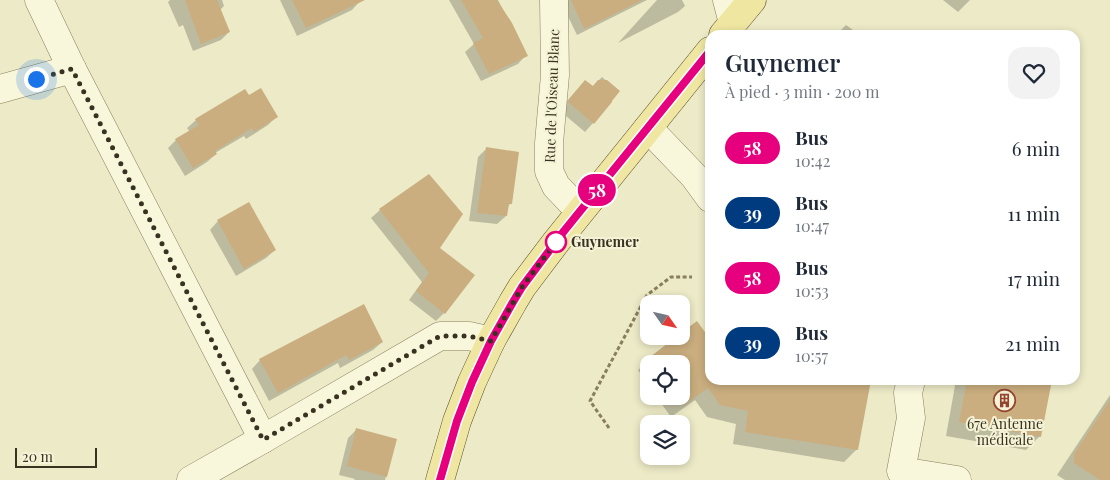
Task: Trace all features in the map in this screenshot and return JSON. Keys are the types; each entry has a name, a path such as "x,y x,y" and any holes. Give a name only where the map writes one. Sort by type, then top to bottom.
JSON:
{"main road":[{"path":"728,19 752,0"},
{"path":"440,480 457,421 472,382 491,341 522,287 581,210 705,57"}],"street":[{"path":"38,0 263,440"},
{"name":"Rue de l'Oiseau Blanc","path":"554,0 556,75 549,143 549,171 556,186 581,210"},
{"path":"0,89 72,69"},
{"path":"648,128 694,176 705,191"},
{"path":"191,480 440,336 469,336 491,341"},
{"path":"909,385 908,393 911,418 901,471 957,480"}],"path":[{"path":"609,428 590,401 647,295 671,277 692,277"}],"building":[{"path":"185,0 217,0 230,32 201,44"},
{"path":"292,0 365,0 306,28"},
{"path":"461,0 497,0 512,23 528,56 489,74 473,43 483,38"},
{"path":"571,0 642,0 584,29"},
{"path":"585,80 593,86 598,80 607,80 620,91 594,124 568,102"},
{"path":"261,88 278,117 254,132 252,128 215,151 217,154 193,168 175,139 199,125 195,119 245,89 249,95"},
{"path":"486,147 519,152 512,204 509,204 507,216 477,213"},
{"path":"429,174 463,214 440,248 475,275 445,314 416,291 429,273 379,209"},
{"path":"249,202 276,250 244,269 217,220"},
{"path":"364,304 383,342 349,360 346,355 278,393 259,359"},
{"path":"697,321 705,332 705,385 870,385 858,450 745,432 748,411 720,405 708,388 690,401 690,355 653,355 665,345 690,345 690,326"},
{"name":"67e Antenne médicale","path":"966,385 1051,385 1041,437 959,422"},
{"path":"1110,400 1110,480 1100,480 1074,463 1074,454"},
{"path":"356,428 397,439 387,477 347,466"}],"bus line":[{"name":"58","path":"440,480 457,421 472,382 491,341 522,287 564,231 705,57"}],"place":[{"name":"Guynemer","path":"556,242"},
{"name":"67e Antenne médicale","path":"1005,401"}],"route":[{"path":"36,79 72,69 263,440 440,336 469,336 491,341 522,287 556,242"}]}
